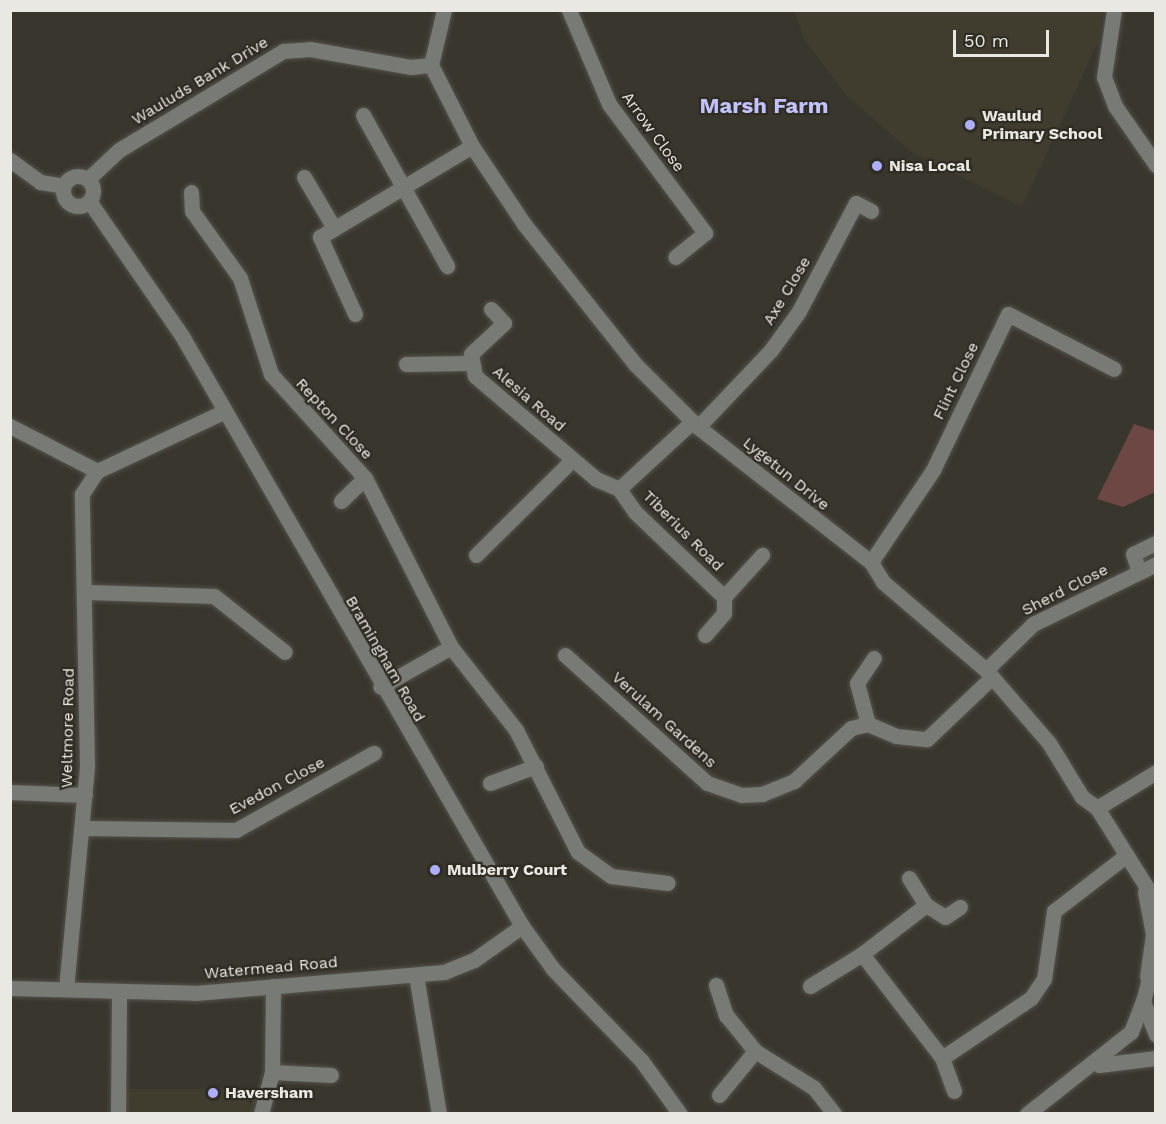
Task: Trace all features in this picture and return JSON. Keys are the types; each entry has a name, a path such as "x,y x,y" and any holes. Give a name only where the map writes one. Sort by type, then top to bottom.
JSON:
{"street":[{"path":"431,65 444,10"},
{"name":"Arrow Close","path":"569,10 609,104 705,233 675,257"},
{"path":"1114,10 1104,77 1115,106 1155,165"},
{"name":"Wauluds Bank Drive","path":"88,179 119,150 283,51 310,49 411,67 431,65"},
{"name":"Lygetun Drive","path":"431,65 472,146 567,286 696,424 871,562 883,582 989,673 1049,743 1082,797 1097,808 1124,857 1155,902"},
{"path":"363,115 406,186 447,266"},
{"path":"355,314 320,237 472,146"},
{"path":"10,160 40,182 64,186"},
{"path":"74,176 88,179 93,192 89,201 70,204 64,186 74,176"},
{"path":"304,177 334,228"},
{"name":"Repton Close","path":"191,192 192,211 240,278 271,374 364,478 451,647 536,766 578,852 611,876 668,883"},
{"name":"Bramingham Road","path":"89,201 176,326 380,687 522,926 553,969 641,1059 680,1113"},
{"name":"Axe Close","path":"696,424 771,350 800,311 856,203 871,211"},
{"name":"Alesia Road","path":"491,309 504,323 471,354 469,363 475,376 571,461 619,489"},
{"name":"Flint Close","path":"871,562 933,470 1008,314 1114,369"},
{"path":"406,364 469,363"},
{"path":"10,426 97,471 223,412"},
{"path":"619,489 696,424"},
{"path":"476,555 571,461"},
{"name":"Weltmore Road","path":"66,988 84,828 87,592 82,494 97,471"},
{"name":"Repton Close","path":"341,501 364,478"},
{"name":"Tiberius Road","path":"619,489 635,512 724,597"},
{"path":"1139,572 1132,554 1155,543"},
{"name":"Tiberius Road","path":"705,635 724,613 724,597 762,555"},
{"name":"Sherd Close","path":"989,673 1033,624 1155,564"},
{"path":"87,592 214,596 285,652"},
{"path":"380,687 451,647"},
{"name":"Verulam Gardens","path":"565,655 707,783 725,792 762,794 780,789 851,728 868,724"},
{"path":"874,658 857,683 868,724 896,736 927,739 989,673"},
{"name":"Evedon Close","path":"84,828 236,830 374,753"},
{"path":"490,783 536,766"},
{"path":"1097,808 1155,772"},
{"path":"10,792 85,795"},
{"path":"942,1058 1031,998 1044,979 1054,911 1124,857"},
{"path":"909,878 926,905 945,917 960,907"},
{"name":"Lygetun Drive","path":"1144,888 1154,934 1143,1001 1155,1035"},
{"path":"810,986 862,954 926,905"},
{"name":"Watermead Road","path":"10,988 66,988 119,992 273,986 444,972 474,960 522,926"},
{"path":"862,954 942,1058 954,1091"},
{"name":"Lygetun Drive","path":"1147,977 1155,963"},
{"path":"416,975 439,1113"},
{"path":"717,985 726,1015 755,1051 814,1088 834,1113"},
{"path":"261,1113 272,1072 273,986"},
{"path":"118,1113 119,992"},
{"path":"1027,1113 1089,1069 1131,1032 1143,1001"},
{"path":"719,1095 755,1051"},
{"path":"1089,1069 1121,1058 1155,1058"},
{"path":"272,1072 331,1075"}],"shaded area":[{"name":"Waulud Primary School","path":"794,11 1103,11 1099,40 1022,207 913,153 848,97 805,41"},
{"path":"1134,424 1155,431 1155,492 1123,507 1097,499"},
{"path":"125,1089 257,1089 257,1113 125,1114"}],"place":[{"name":"Waulud Primary School","path":"970,125"},
{"name":"Nisa Local","path":"877,166"},
{"name":"Mulberry Court","path":"435,870"},
{"name":"Haversham","path":"213,1093"}],"district":[{"name":"Marsh Farm","path":"764,106"}]}
